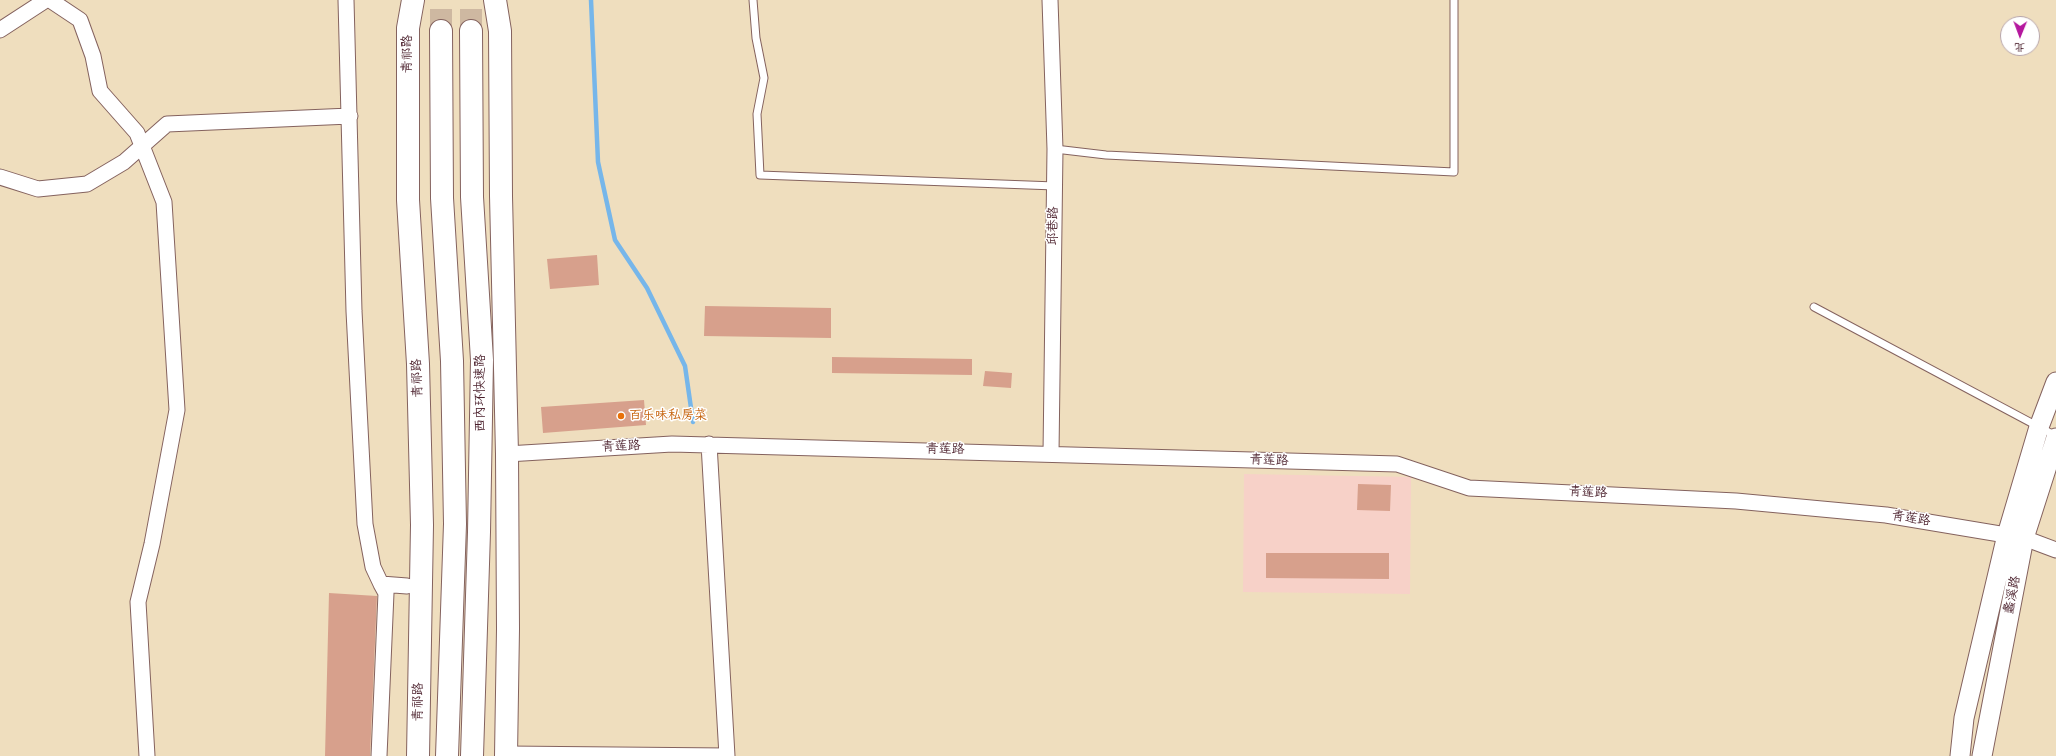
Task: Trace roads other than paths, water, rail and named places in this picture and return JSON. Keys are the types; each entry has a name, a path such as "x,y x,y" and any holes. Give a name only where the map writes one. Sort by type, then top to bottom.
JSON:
{"main road":[{"name":"青祁路","path":"413,0 408,28 408,200 418,364 422,525 418,756"},
{"path":"494,0 500,31 501,196 507,454 508,629 506,755"},
{"path":"441,31 442,198 452,361 454,524 447,756"},
{"name":"西内环快速路","path":"471,31 472,197 482,360 479,532 472,756"}],"street":[{"path":"0,30 46,0"},
{"path":"50,0 80,20 93,56 100,91 137,133 164,202 177,410 152,544 138,602 147,756"},
{"path":"346,0 354,311 365,524 373,567 386,593 378,756"},
{"name":"邱巷路","path":"1050,0 1055,149 1051,453"},
{"path":"0,177 38,189 87,184 124,162 167,124 350,116"},
{"path":"1960,756 1964,718 2015,536 2039,427 2056,382"},
{"name":"蠡溪路","path":"1982,756 2015,536 2056,437"},
{"name":"青莲路","path":"507,454 672,444 709,444 1397,464 1469,488 1736,501 1886,515 2015,536 2056,550"},
{"path":"506,755 727,756 709,444"},
{"path":"381,584 407,586"}],"lane":[{"path":"753,0 756,38 764,78 757,114 760,175 1055,186"},
{"path":"1055,149 1106,155 1454,172 1454,0"},
{"path":"1814,307 2056,437"}],"waterway":[{"path":"591,0 598,162 615,240 647,288 685,366 693,422"}],"tunnel":[{"path":"441,0 441,31"},
{"path":"471,0 471,31"}],"place":[{"name":"百乐味私房菜","path":"621,416"}]}
